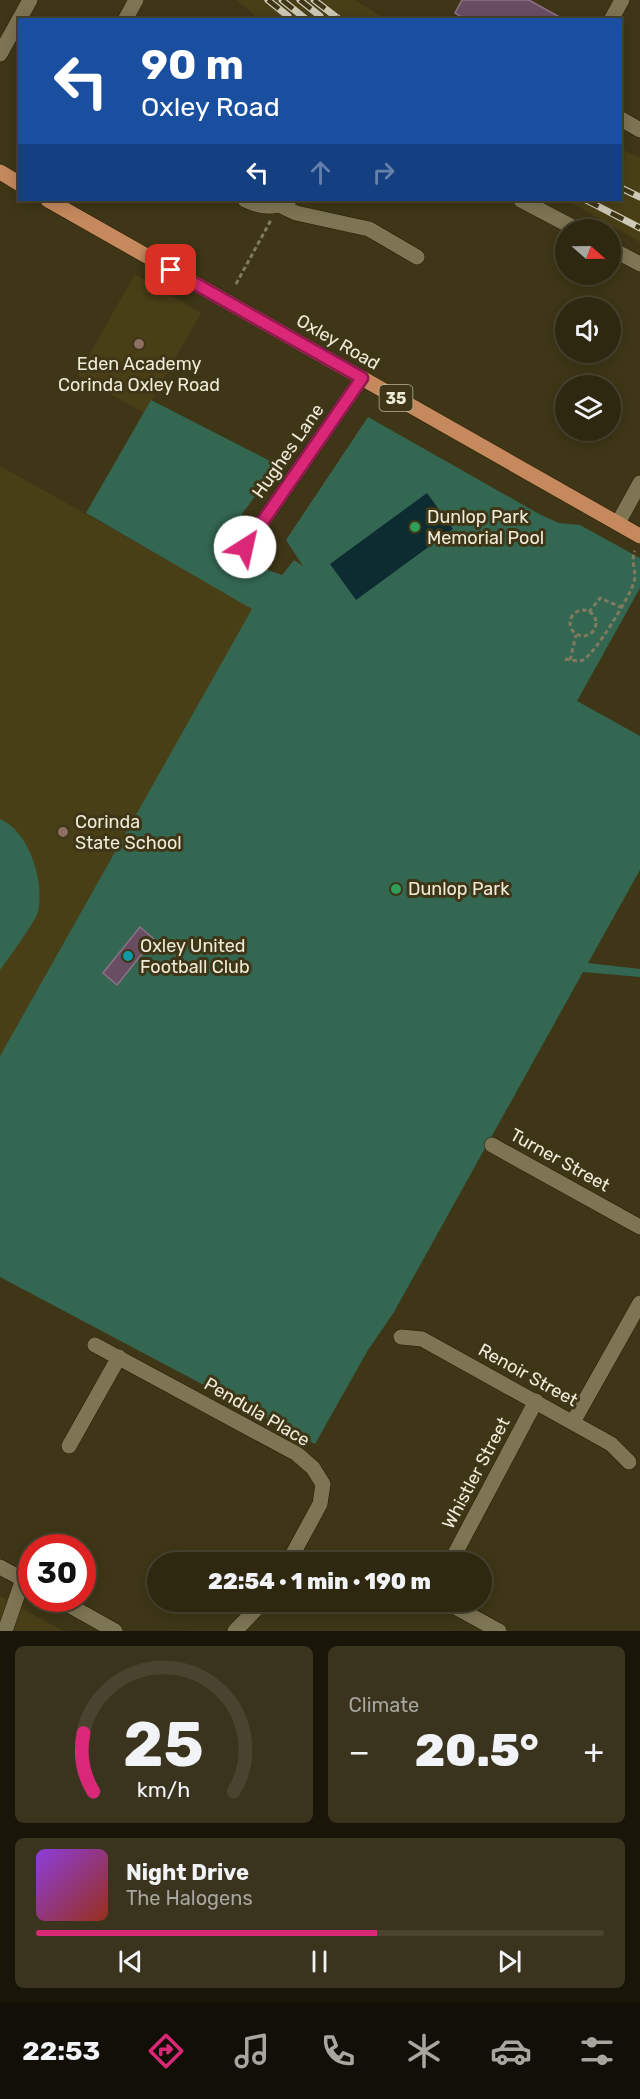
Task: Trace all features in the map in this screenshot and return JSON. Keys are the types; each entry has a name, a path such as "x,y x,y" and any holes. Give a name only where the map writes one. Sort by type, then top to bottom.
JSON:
{"main road":[{"path":"0,172 18,183"},
{"name":"Oxley Road","path":"50,201 640,536"}],"street":[{"path":"24,18 30,0"},
{"path":"126,18 136,0"},
{"path":"612,18 622,0"},
{"path":"0,54 18,27"},
{"path":"622,120 640,130"},
{"path":"254,201 281,204 296,213 369,229 417,256"},
{"path":"523,201 557,219"},
{"path":"621,254 640,264"},
{"name":"Hughes Lane","path":"245,547 362,378"},
{"path":"618,523 640,483"},
{"name":"Turner Street","path":"492,1145 640,1227"},
{"path":"573,1422 640,1303"},
{"name":"Renoir Street","path":"401,1337 422,1339 536,1401 611,1444 629,1462"},
{"name":"Pendula Place","path":"95,1344 297,1454 313,1468 323,1484 320,1504 294,1552"},
{"path":"69,1446 119,1357"},
{"name":"Whistler Street","path":"456,1552 536,1401"},
{"path":"0,1567 18,1577"},
{"path":"5,1631 18,1602"},
{"path":"81,1612 115,1631"},
{"path":"235,1631 253,1612"},
{"path":"464,1612 499,1631"}],"path":[{"path":"236,284 281,204"},
{"path":"565,659 582,660 592,652 621,607 635,579 632,556 635,551"},
{"path":"589,612 600,598 621,607"},
{"path":"579,611 589,612 596,620 595,629 589,635 576,634 571,628 571,619 579,611"},
{"path":"570,660 576,634"}],"shaded area":[{"path":"236,0 355,0 384,18 258,18"},
{"path":"622,149 640,157 640,242 621,231 621,219 599,219 568,201 622,201"},
{"name":"Eden Academy Corinda Oxley Road","path":"135,274 201,313 144,413 78,375"},
{"name":"Corinda State School","path":"0,466 253,608 0,1056"},
{"path":"0,1596 18,1606 18,1612 29,1612 63,1631 0,1631"}],"green space":[{"name":"Dunlop Park","path":"151,400 278,465 242,514 238,532 230,544 265,569 282,575 294,560 303,566 286,540 368,417 541,515 559,523 580,525 640,558 640,588 577,701 640,736 640,870 588,963 640,969 640,977 583,972 394,1312 368,1350 315,1444 0,1277 0,1056 252,609 86,513"},
{"path":"0,819 19,834 27,846 37,873 40,900 36,917 0,970"}],"water":[{"path":"427,493 453,529 356,600 330,564"}],"building":[{"path":"462,0 529,0 561,18 463,18 455,13"},
{"name":"Oxley United Football Club","path":"140,927 154,939 117,985 103,973"}],"railway":[{"path":"268,0 288,16"},
{"path":"282,0 304,18"},
{"path":"300,0 320,16"},
{"path":"314,0 337,18"},
{"path":"622,188 640,197"},
{"path":"588,201 640,228"}],"place":[{"name":"Eden Academy Corinda Oxley Road","path":"139,344"},
{"name":"Dunlop Park Memorial Pool","path":"415,527"},
{"name":"Corinda State School","path":"63,832"},
{"name":"Dunlop Park","path":"396,889"},
{"name":"Oxley United Football Club","path":"128,956"}],"route":[{"path":"171,270 362,378 245,547"}]}
